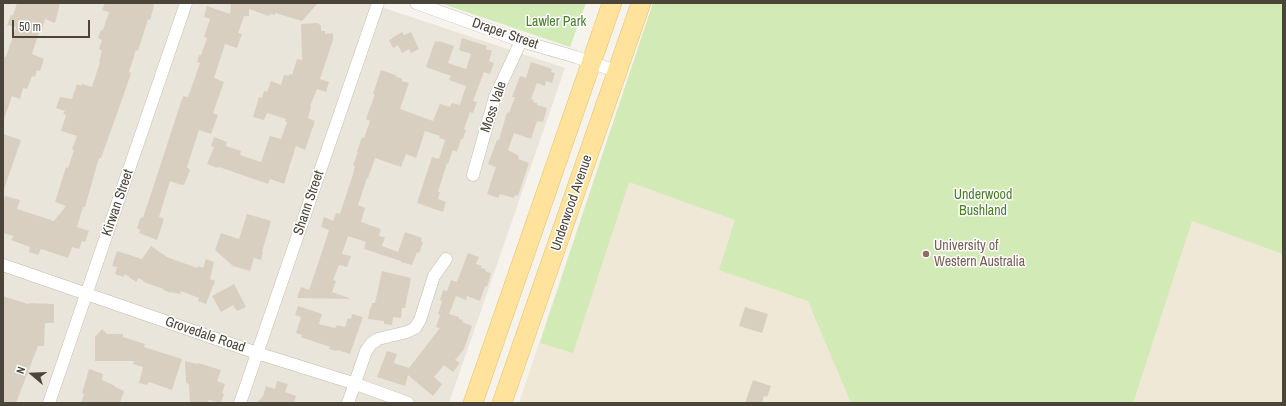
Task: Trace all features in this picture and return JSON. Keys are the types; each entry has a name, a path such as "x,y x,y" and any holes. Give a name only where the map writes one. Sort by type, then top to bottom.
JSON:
{"main road":[{"name":"Underwood Avenue","path":"473,403 612,3"},
{"name":"Underwood Avenue","path":"502,403 642,3"}],"street":[{"name":"Kirwan Street","path":"49,403 186,3"},
{"name":"Shann Street","path":"240,403 378,3"},
{"name":"Draper Street","path":"416,3 618,72"},
{"name":"Moss Vale","path":"473,175 495,97 521,40"},
{"path":"348,403 356,384 366,351 370,344 378,338 407,332 415,328 420,320 434,276 446,259"},
{"name":"Grovedale Road","path":"3,265 257,353 356,384 408,403"}],"shaded area":[{"path":"3,3 369,3 565,68 449,403 3,403"},
{"name":"Underwood Bushland","path":"653,3 1283,3 1283,403 519,403"}],"green space":[{"name":"Lawler Park","path":"440,3 586,3 570,47"},
{"name":"Underwood Bushland","path":"653,3 1283,3 1283,254 1192,221 1133,403 851,403 808,301 719,270 735,220 629,182 573,353 540,343"}],"building":[{"path":"17,3 60,3 55,23 45,19 32,54 44,59 40,71 37,70 35,77 32,76 27,89 23,88 20,99 12,96 3,119 3,56 6,57 16,27 7,25 11,15 13,15"},
{"path":"105,3 154,3 154,6 150,20 148,19 138,51 136,50 129,72 131,73 124,94 101,158 99,158 85,207 83,207 77,227 89,231 85,242 82,241 79,249 72,247 68,258 41,249 38,255 29,252 30,247 11,240 14,236 3,233 3,204 5,196 20,200 17,209 54,221 66,206 55,202 66,167 68,168 74,150 72,149 77,136 61,131 66,115 63,114 65,111 56,108 60,97 72,99 77,84 92,87 102,51 99,49 102,40 98,38 101,30 103,30 109,12 102,10"},
{"path":"231,3 318,3 302,21 275,13 275,15 270,14 269,16 249,9 249,16 244,16 238,33 242,34 237,48 225,44 214,78 224,82 213,113 218,115 211,134 199,130 187,167 190,170 184,185 170,181 159,217 164,219 157,240 139,233 140,230 137,228 141,217 143,218 183,96 188,97 200,63 197,62 207,38 204,37 210,19 204,17 207,6 230,14"},
{"path":"318,23 321,26 321,31 325,31 325,34 333,33 333,40 320,79 329,82 326,92 317,89 310,106 308,118 315,121 305,150 296,146 284,184 270,179 268,184 207,164 214,147 211,146 214,137 227,142 226,146 241,151 240,155 261,162 270,136 281,139 287,122 285,121 286,119 267,113 264,120 253,117 259,97 262,98 264,91 267,92 271,81 281,85 284,75 292,75 297,59 302,60 301,24"},
{"path":"402,32 404,35 411,32 419,49 411,53 409,49 402,53 398,45 393,48 389,40"},
{"path":"462,38 487,46 486,49 492,51 489,61 494,63 490,74 484,72 473,101 477,102 473,113 470,112 464,129 466,130 463,139 461,139 457,152 453,150 448,164 447,163 438,192 440,192 438,199 446,202 443,212 417,203 432,157 439,159 445,140 439,138 440,136 425,131 416,158 406,154 401,167 375,158 358,205 365,208 361,222 381,229 379,236 385,237 382,246 398,252 405,232 422,238 421,241 423,242 419,253 417,252 412,265 364,249 366,242 348,236 342,254 351,256 347,267 339,265 333,280 336,281 332,292 349,299 297,298 301,287 309,290 318,264 329,230 321,227 324,217 333,221 336,213 340,214 353,174 355,166 353,165 357,152 370,121 366,119 375,94 373,94 381,70 396,75 395,76 402,79 402,81 409,83 400,109 433,121 440,104 450,107 452,103 460,105 466,86 449,80 451,76 426,67 435,41 454,46 448,63 466,69 471,54 459,50"},
{"path":"531,62 552,69 551,72 555,73 552,83 546,81 545,86 537,83 531,99 534,100 533,102 537,103 537,105 547,108 543,122 537,121 531,139 514,133 508,150 519,156 518,159 529,163 518,196 515,195 514,198 500,194 498,198 487,194 496,167 488,164 497,140 499,140 507,112 509,113 515,97 512,97 520,76 526,78"},
{"path":"3,134 21,140 4,189 3,189"},
{"path":"247,214 271,221 261,260 254,258 250,271 233,266 215,250 221,233 239,239"},
{"path":"151,246 167,257 197,268 198,266 203,268 206,259 214,262 210,279 215,281 206,304 198,301 199,298 181,291 180,294 171,293 146,283 139,278 136,282 125,274 124,277 115,274 117,267 112,266 117,251 142,259"},
{"path":"468,253 479,257 476,264 482,266 481,268 486,269 485,271 491,273 487,287 485,286 480,301 467,296 466,300 456,296 449,314 459,317 459,319 463,320 462,322 472,326 464,349 455,360 460,363 453,372 444,365 434,377 442,384 433,396 408,375 405,386 377,377 387,351 397,354 394,363 409,368 440,328 436,327 440,315 438,314 442,301 440,300 443,290 447,291 451,280 457,282"},
{"path":"382,271 411,278 405,308 402,308 401,318 393,317 392,325 384,324 384,321 368,319 372,303 375,303"},
{"path":"234,284 246,307 237,311 233,305 221,312 212,296"},
{"path":"3,296 28,304 54,304 54,323 45,323 44,346 38,346 16,403 3,403"},
{"path":"298,306 322,314 319,324 335,328 337,325 345,327 348,318 351,319 352,314 363,317 350,354 329,349 330,347 301,337 302,335 296,333 301,317 295,315"},
{"path":"745,307 768,314 762,333 739,326"},
{"path":"102,329 107,334 123,334 123,337 145,344 144,347 182,359 172,390 149,382 147,385 139,383 143,367 133,364 134,361 95,361 95,337"},
{"path":"185,361 198,363 221,370 217,381 225,384 221,403 209,400 208,403 190,403 189,384 186,383"},
{"path":"89,369 103,374 102,380 124,391 120,403 81,403 84,394 82,393"},
{"path":"753,380 771,386 767,397 764,396 762,403 745,403"},
{"path":"277,381 288,384 285,392 296,396 294,403 257,403 263,396 266,386 275,389"}],"place":[{"name":"University of Western Australia","path":"926,254"}]}
